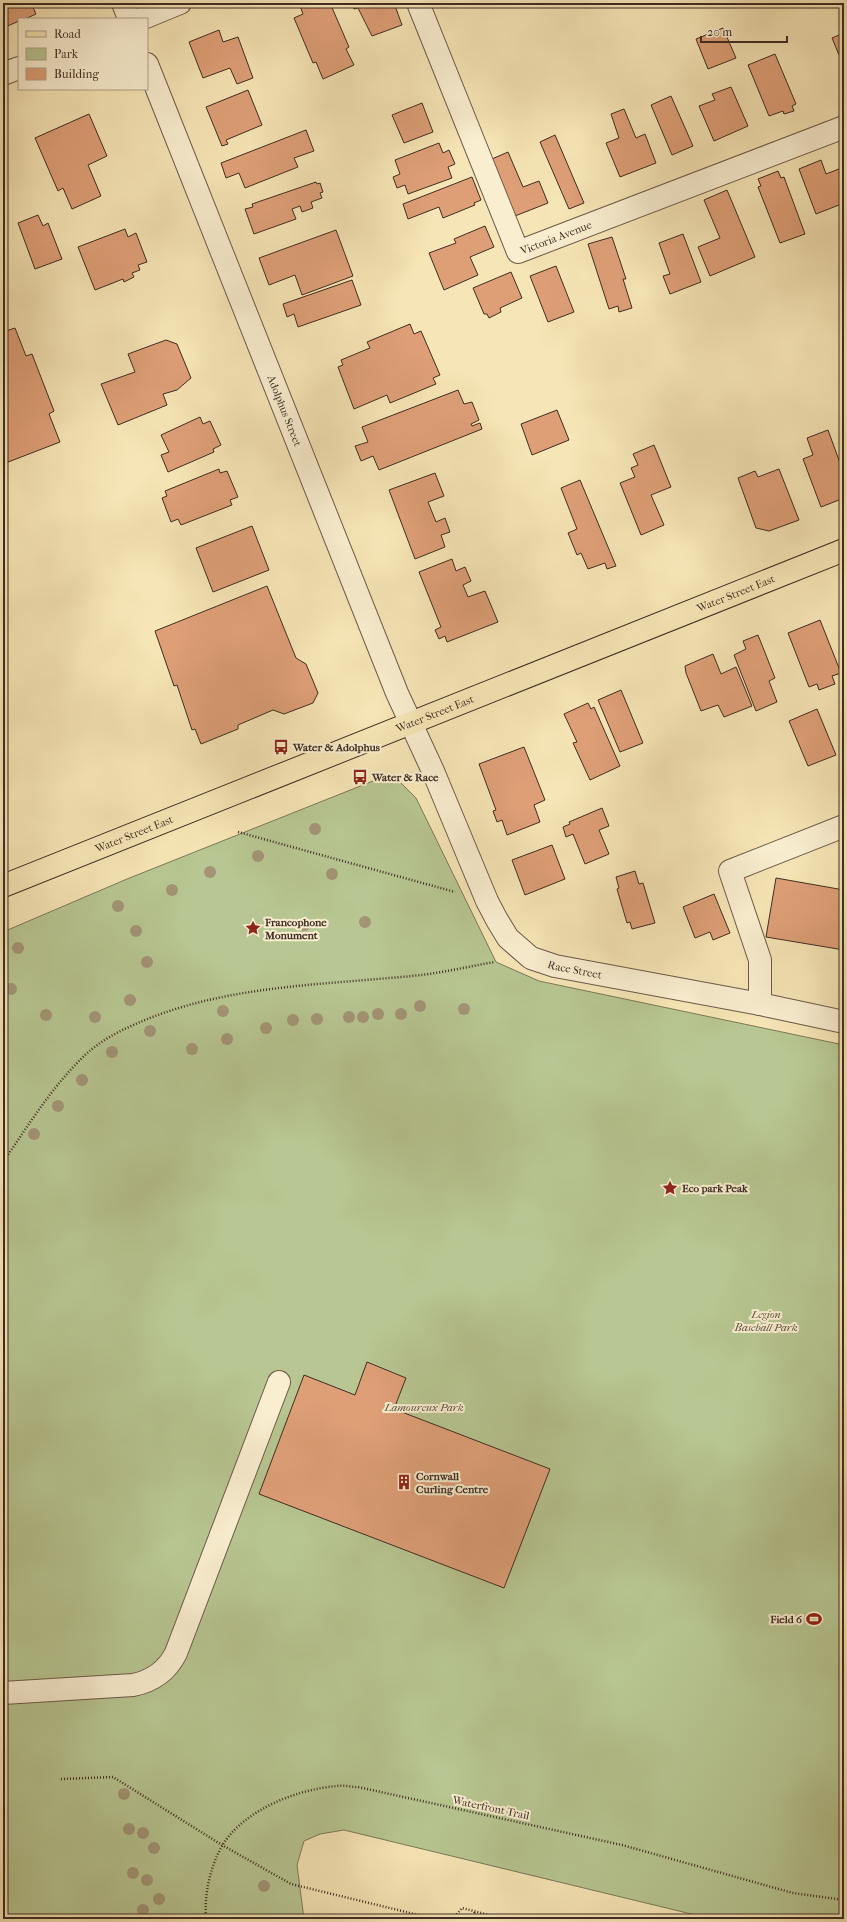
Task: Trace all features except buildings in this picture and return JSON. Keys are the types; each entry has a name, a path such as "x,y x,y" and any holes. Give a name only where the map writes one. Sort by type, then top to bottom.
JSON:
{"main road":[{"name":"Water Street East","path":"3,886 844,550"}],"street":[{"path":"123,3 129,18"},
{"path":"143,18 180,3"},
{"name":"Victoria Avenue","path":"418,3 518,252 844,127"},
{"name":"Adolphus Street","path":"148,67 397,693 426,756"},
{"path":"3,74 18,68"},
{"name":"Race Street","path":"426,756 487,901 508,938 531,958 555,966 760,1004 844,1022"},
{"path":"760,1004 760,960 730,871 844,826"},
{"path":"3,1693 134,1685 154,1678 171,1663 279,1382"}],"path":[{"path":"238,832 487,901"},
{"path":"3,1162 53,1089 84,1056 105,1040 126,1028 163,1013 201,1001 242,993 314,984 422,975 531,958"},
{"path":"61,1779 112,1777 222,1846 291,1884 435,1919"},
{"name":"Waterfront Trail","path":"206,1919 206,1894 212,1870 222,1846 236,1828 255,1813 291,1796 312,1790 338,1786 358,1787 622,1844 793,1893 844,1900"},
{"path":"453,1919 462,1908 505,1919"},
{"path":"473,1919 475,1911"}],"green space":[{"name":"Lamoureux Park","path":"388,775 398,780 416,798 496,962 539,981 844,1045 844,1919 712,1919 344,1830 320,1834 304,1841 297,1865 304,1919 3,1919 3,932 127,879"}],"place":[{"name":"Water & Adolphus","path":"281,747"},
{"name":"Water & Race","path":"360,777"},
{"name":"Francophone Monument","path":"253,928"},
{"name":"Eco park Peak","path":"670,1188"},
{"name":"Cornwall Curling Centre","path":"404,1482"},
{"name":"Field 6","path":"814,1619"}],"park label":[{"name":"Legion Baseball Park","path":"766,1320"}]}
